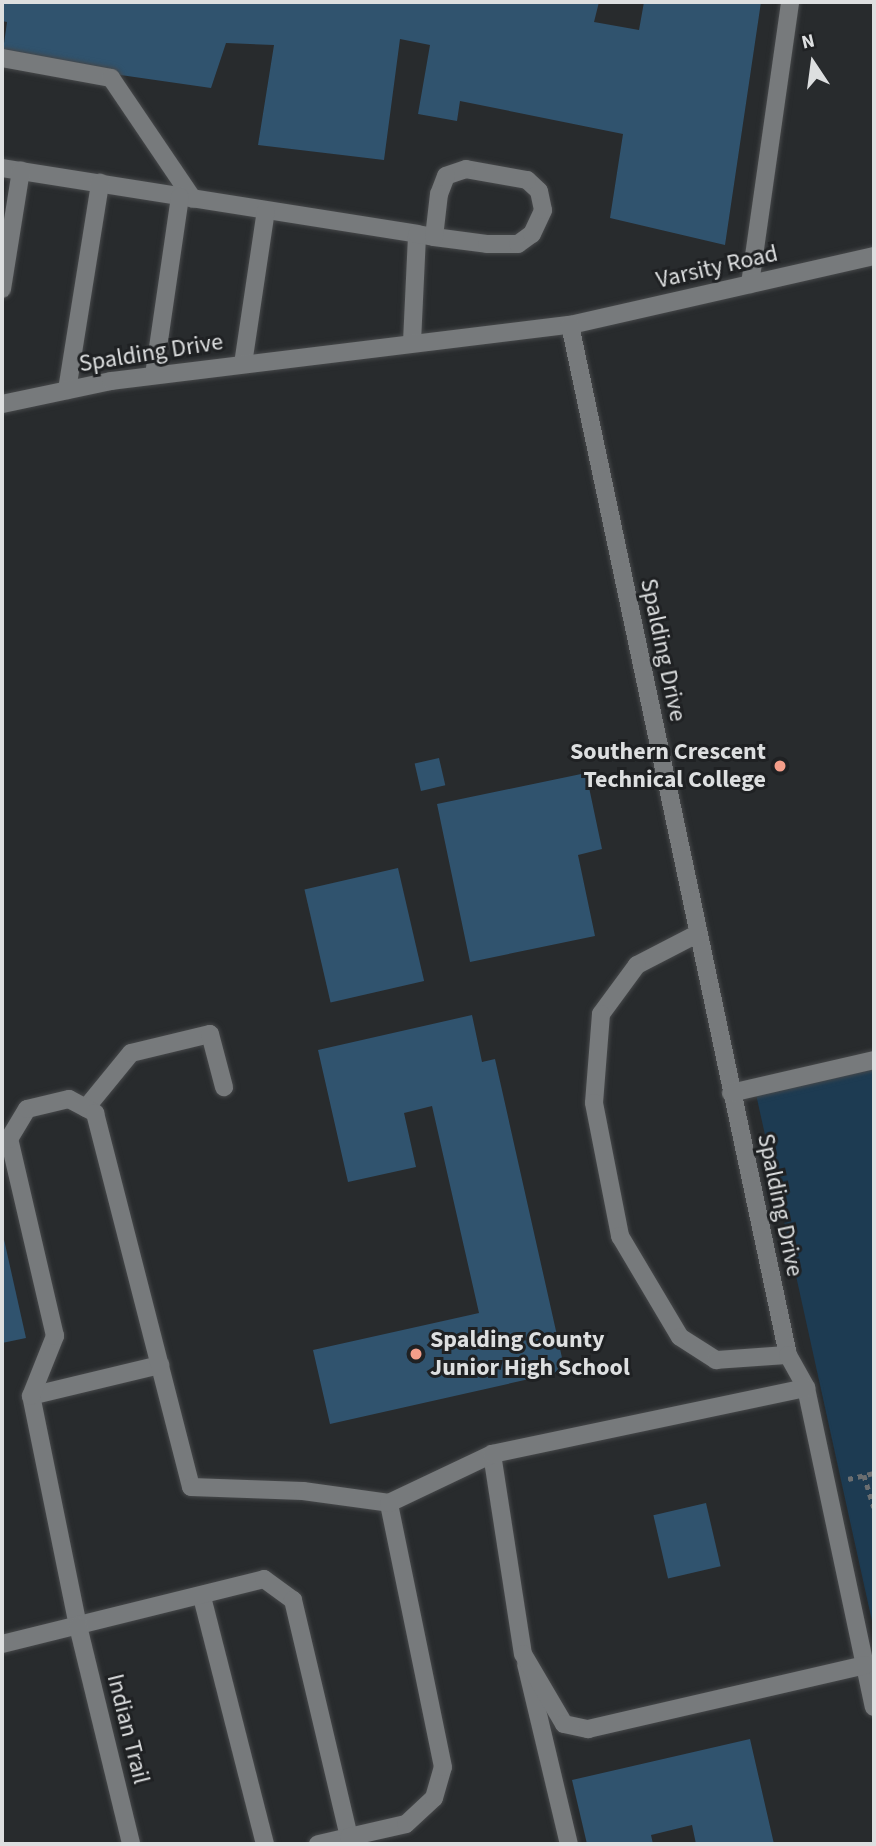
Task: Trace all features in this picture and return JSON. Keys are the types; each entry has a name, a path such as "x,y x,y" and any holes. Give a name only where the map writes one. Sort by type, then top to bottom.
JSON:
{"street":[{"path":"750,284 790,2"},
{"path":"2,58 111,78 186,198 154,375"},
{"path":"2,168 425,235 518,244 532,234 542,210 539,191 527,180 466,169 446,176 425,235 412,342"},
{"path":"2,289 21,171"},
{"path":"67,390 100,183"},
{"path":"243,364 266,211"},
{"name":"Varsity Road","path":"570,325 874,256"},
{"name":"Spalding Drive","path":"2,404 154,375 570,325 788,1355 806,1388 874,1707"},
{"path":"698,934 637,965 601,1014 594,1102 620,1236 680,1337 716,1360 788,1355"},
{"path":"86,1108 131,1053 209,1034 224,1087"},
{"path":"731,1093 874,1060"},
{"path":"31,1396 55,1336 9,1139 27,1110 69,1099 95,1113 191,1487 303,1491 389,1503 492,1454 806,1388"},
{"path":"31,1396 160,1365"},
{"name":"Indian Trail","path":"31,1396 78,1626 131,1844"},
{"path":"492,1454 523,1654 569,1844"},
{"path":"318,1844 406,1824 434,1798 443,1767 389,1503"},
{"path":"2,1644 202,1597 264,1579 293,1600 349,1837"},
{"path":"202,1597 265,1844"},
{"path":"523,1654 564,1724 588,1729 865,1665"}],"path":[{"path":"864,1475 874,1507"}],"shaded area":[{"path":"874,1059 874,1630 754,1085"}],"building":[{"path":"2,2 599,2 594,22 639,30 644,2 761,2 725,245 610,218 623,134 460,101 457,121 418,114 430,45 400,39 384,160 258,145 274,45 226,43 211,88 2,58 7,22 2,21"},
{"path":"439,758 445,785 421,791 415,764"},
{"path":"586,773 602,849 578,855 595,936 470,962 437,804"},
{"path":"398,868 424,981 331,1003 304,890"},
{"path":"472,1015 482,1062 495,1059 565,1371 330,1424 313,1350 479,1313 432,1106 404,1113 416,1167 348,1182 318,1050"},
{"path":"2,1236 26,1338 2,1343"},
{"path":"706,1503 721,1566 668,1578 653,1515"},
{"path":"750,1739 774,1844 696,1844 692,1825 651,1835 653,1844 587,1844 572,1780"}],"place":[{"name":"Southern Crescent Technical College","path":"780,766"},
{"name":"Spalding County Junior High School","path":"416,1354"}]}
